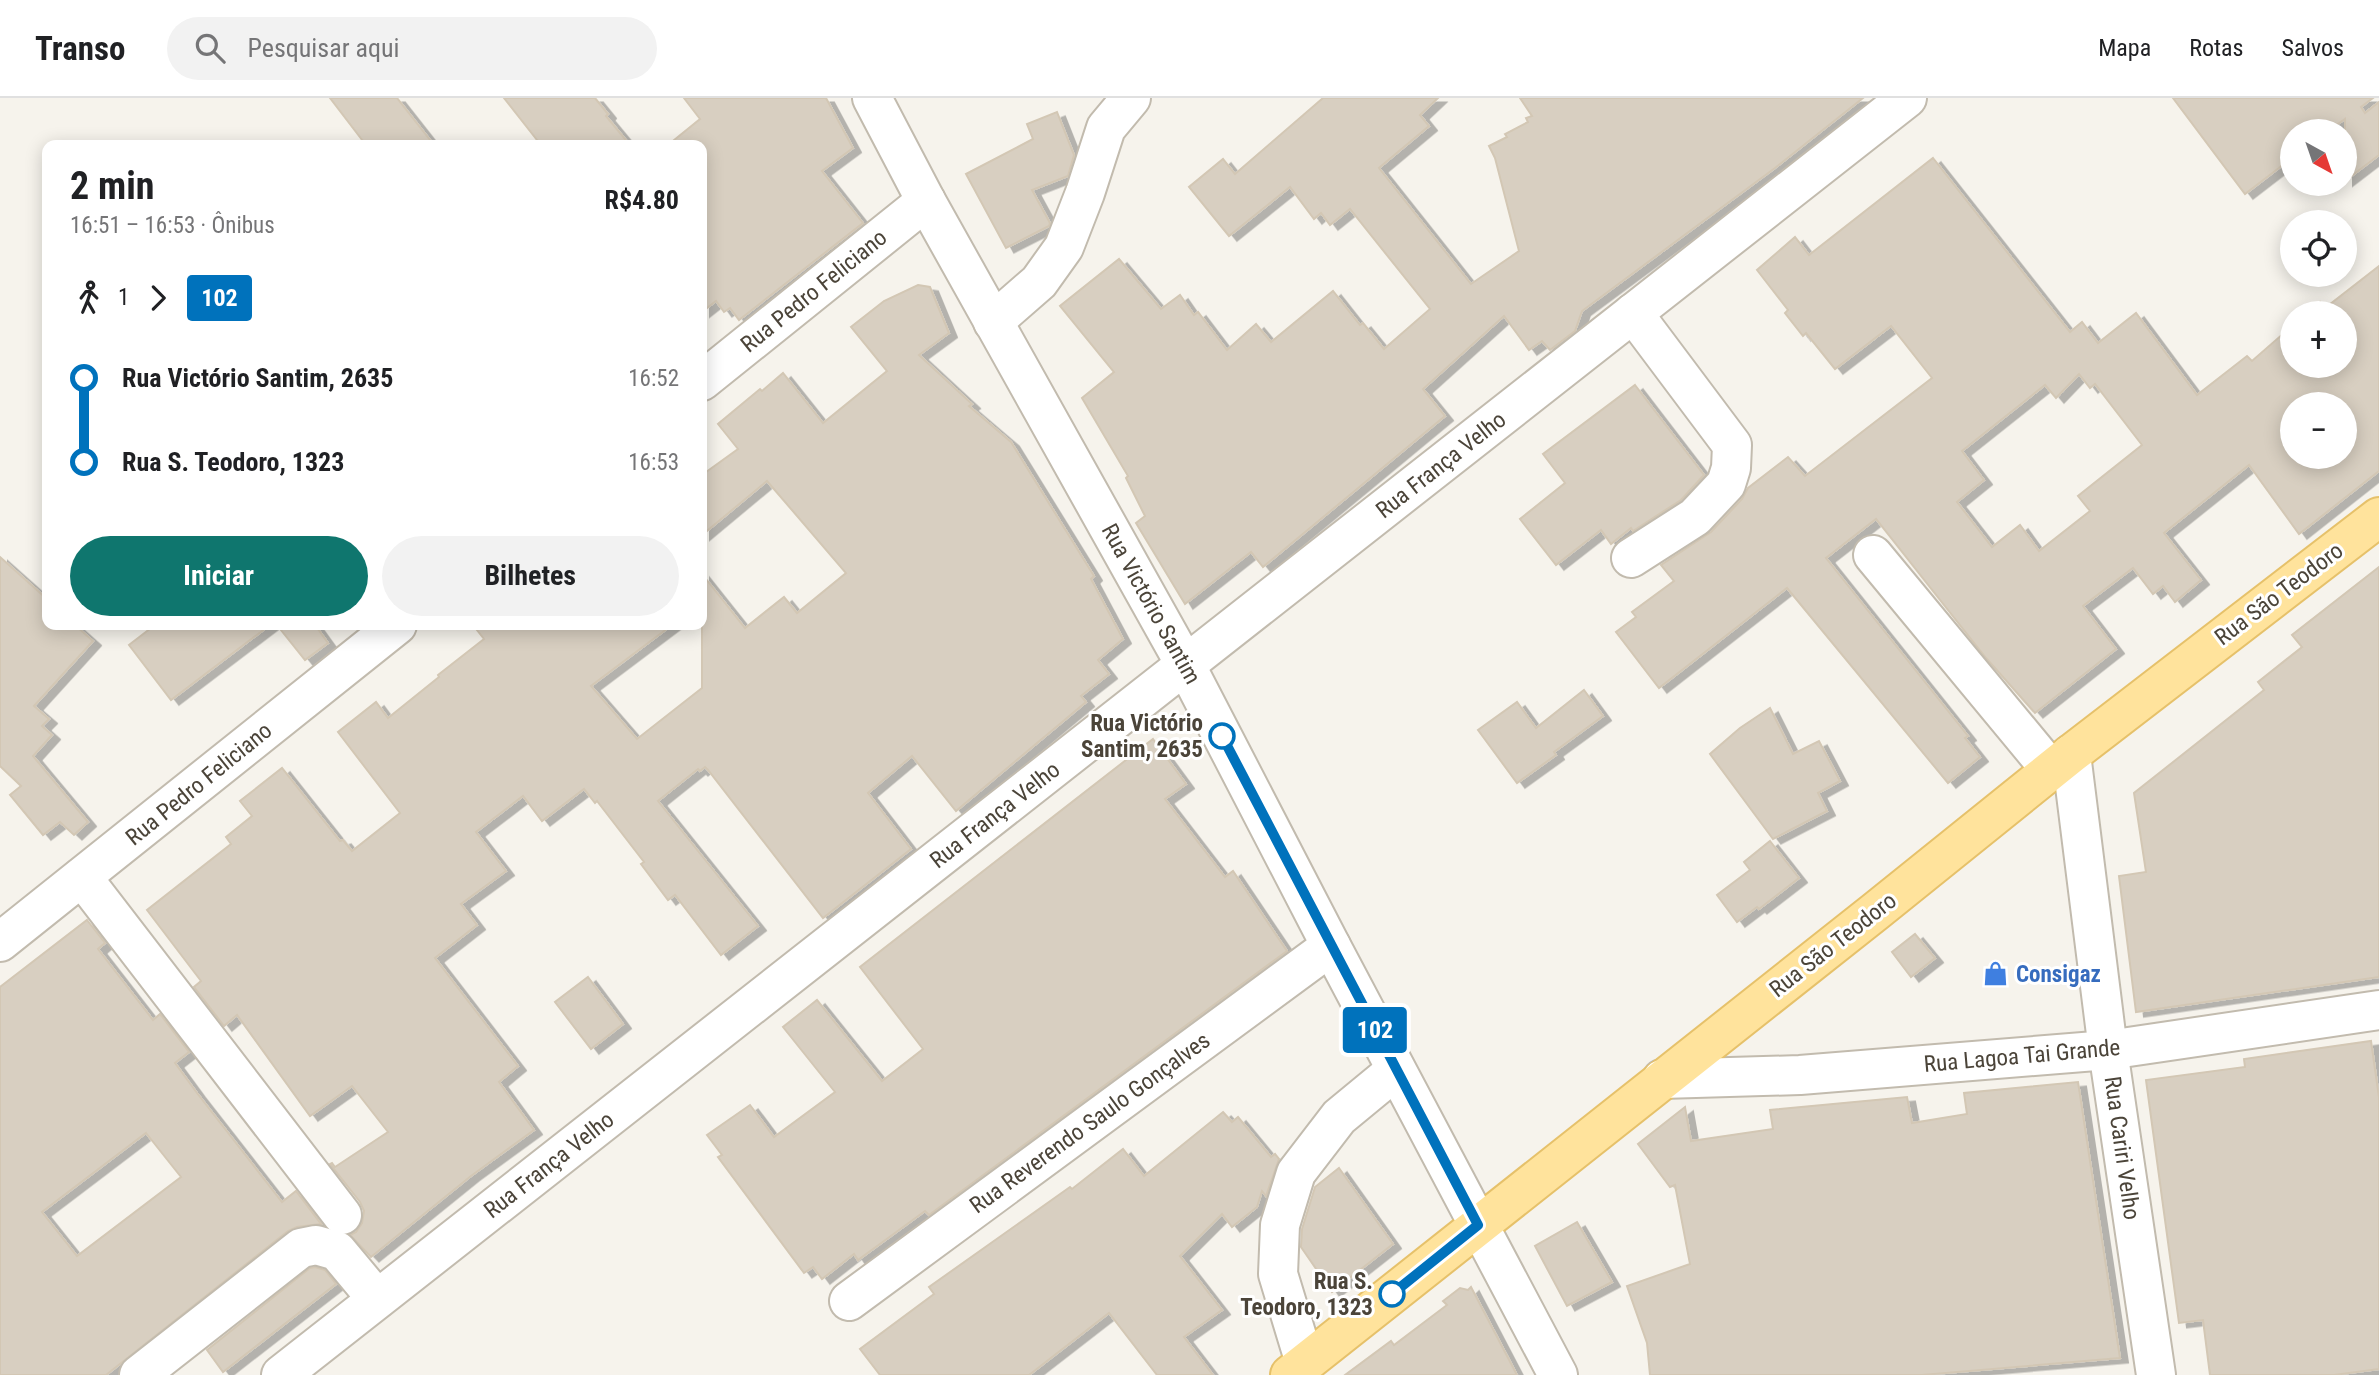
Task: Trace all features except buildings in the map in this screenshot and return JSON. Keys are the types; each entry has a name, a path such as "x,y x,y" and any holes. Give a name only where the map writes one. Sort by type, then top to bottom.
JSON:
{"main road":[{"name":"Rua São Teodoro","path":"1297,1369 2061,762 2379,517"}],"street":[{"name":"Rua Victório Santim","path":"872,98 926,201 1186,666 1558,1375"},
{"path":"993,322 1039,282 1064,247 1106,128 1131,98"},
{"name":"Rua França Velho","path":"281,1375 1633,313 1881,105"},
{"name":"Rua Pedro Feliciano","path":"707,377 926,201"},
{"path":"1631,558 1695,517 1726,484 1731,468 1732,445 1633,313"},
{"path":"1873,555 2061,762"},
{"name":"Rua Pedro Feliciano","path":"0,942 391,630"},
{"name":"Rua Cariri Velho","path":"2061,762 2108,1051 2156,1375"},
{"path":"82,877 342,1215"},
{"name":"Rua Reverendo Saulo Gonçalves","path":"849,1301 1331,946"},
{"name":"Rua Lagoa Tai Grande","path":"1662,1079 1800,1074 2108,1051 2379,1010"},
{"path":"1297,1369 1278,1274 1280,1225 1296,1173 1339,1117 1396,1070"},
{"path":"139,1375 301,1248 316,1245 337,1251 377,1299"}],"bus line":[{"name":"102","path":"1222,736 1478,1225 1392,1294"}],"place":[{"name":"Rua Victório Santim, 2635","path":"1222,736"},
{"name":"Consigaz","path":"1996,974"},
{"name":"Rua S. Teodoro, 1323","path":"1392,1294"}]}
